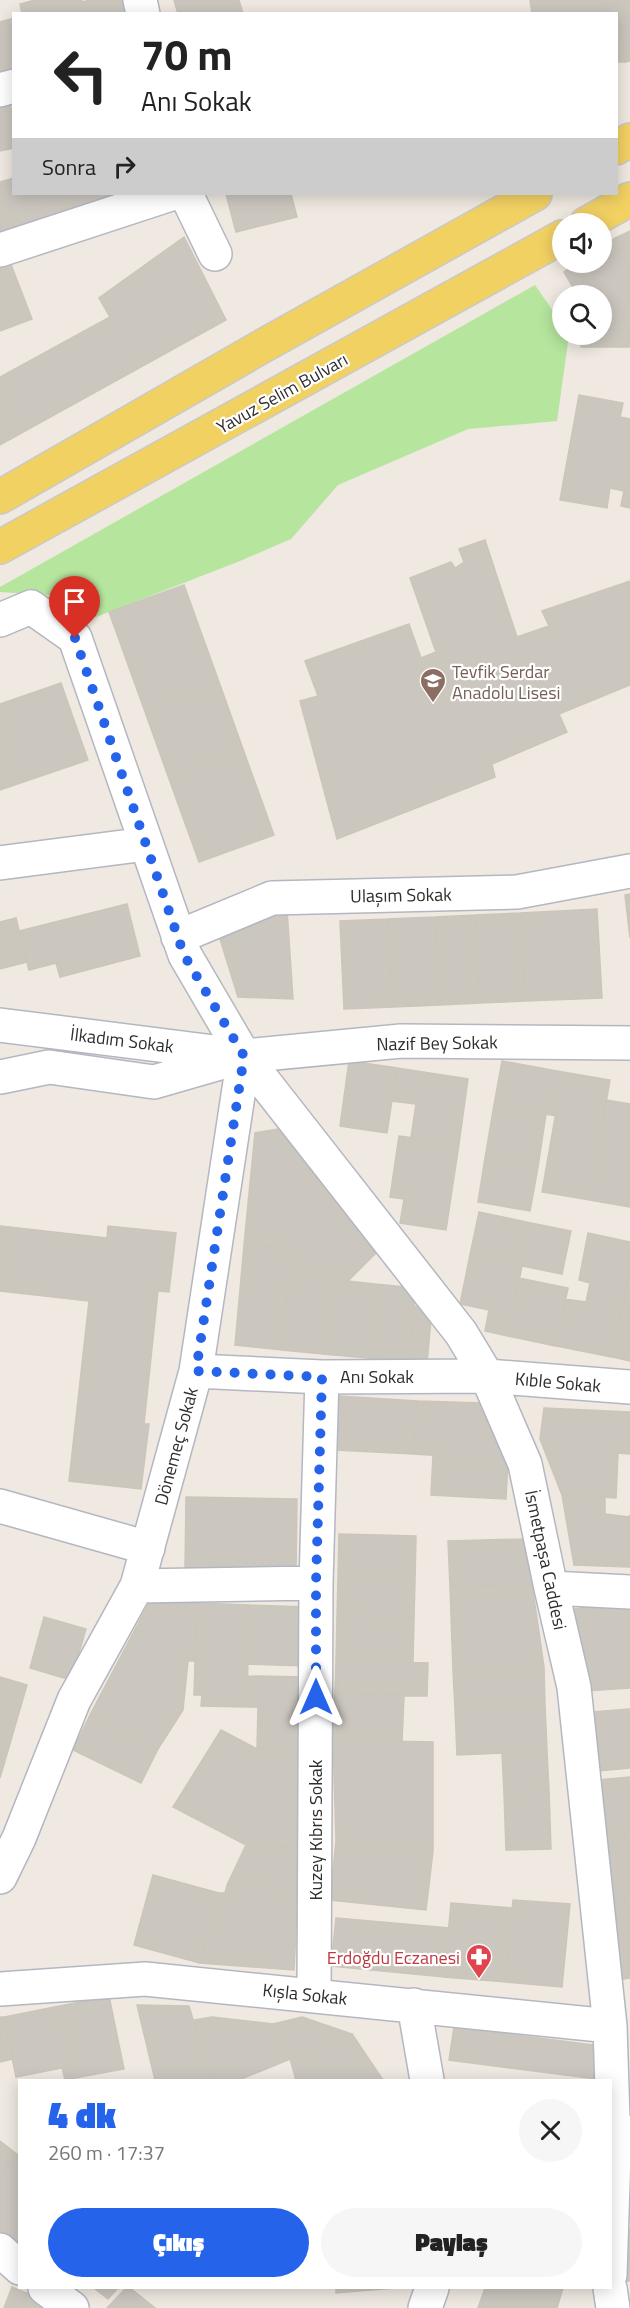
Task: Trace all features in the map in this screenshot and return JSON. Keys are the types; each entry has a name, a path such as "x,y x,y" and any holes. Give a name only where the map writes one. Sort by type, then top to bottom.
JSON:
{"main road":[{"path":"0,497 261,347 533,195"},
{"path":"605,213 630,199"},
{"name":"Yavuz Selim Bulvarı","path":"0,547 93,498 552,243"}],"street":[{"path":"0,250 168,195"},
{"path":"186,195 216,254"},
{"path":"0,620 30,607 75,638 184,955 244,1056 154,1082 49,1067 0,1077"},
{"path":"0,863 146,844"},
{"name":"Ulaşım Sokak","path":"178,937 272,898 517,892 630,871"},
{"name":"İlkadım Sokak","path":"0,1025 244,1056"},
{"name":"Nazif Bey Sokak","path":"244,1056 401,1041 630,1043"},
{"name":"Dönemeç Sokak","path":"0,1877 19,1838 74,1700 137,1586 196,1371 244,1056"},
{"name":"İsmetpaşa Caddesi","path":"244,1056 461,1333 487,1376 525,1464 573,1687 610,2026 612,2079"},
{"name":"Anı Sokak","path":"196,1371 322,1377 487,1376"},
{"name":"Kıble Sokak","path":"487,1376 630,1387"},
{"name":"Kuzey Kıbrıs Sokak","path":"314,1995 316,1583 322,1377"},
{"path":"0,1506 148,1548"},
{"path":"137,1586 316,1583"},
{"path":"550,1588 630,1592"},
{"name":"Kışla Sokak","path":"0,1989 145,1979 610,2026"},
{"path":"414,2005 427,2079"},
{"name":"İsmetpaşa Caddesi","path":"612,2089 614,2152 612,2214"},
{"path":"614,2152 630,2116"},
{"path":"46,2289 72,2308"},
{"path":"425,2308 432,2289"},
{"path":"610,2289 613,2308"}],"green space":[{"path":"535,285 552,310 552,345 568,345 557,421 468,429 338,485 291,539 96,617 61,596 0,592 0,587"}],"building":[{"path":"35,0 82,0 85,12 22,12 20,4"},
{"path":"126,0 129,12 84,12 82,2"},
{"path":"174,0 239,0 242,12 177,12"},
{"path":"530,0 617,0 625,62 618,62 618,12 532,12"},
{"path":"617,0 630,0 630,61 625,62"},
{"path":"12,19 12,75 0,78 0,22"},
{"path":"10,105 12,112 12,148 0,151 0,108"},
{"path":"12,179 12,195 37,195 45,220 0,232 0,182"},
{"path":"37,195 97,195 100,204 45,220"},
{"path":"97,195 136,195 100,204"},
{"path":"226,195 291,195 297,217 236,232"},
{"path":"630,231 630,268 615,238"},
{"path":"184,237 226,320 0,445 0,377 110,317 99,298"},
{"path":"615,238 630,268 630,347 581,347 581,345 612,345 612,285 572,285 565,273 612,273 612,240"},
{"path":"7,254 32,319 0,331 0,257"},
{"path":"579,395 623,403 620,417 630,419 630,508 621,506 624,491 610,488 607,508 560,500"},
{"path":"485,540 517,637 549,626 542,611 630,581 630,685 559,714 567,732 492,764 495,777 337,839 300,701 318,696 305,661 409,624 421,658 436,652 410,578 451,562 455,568 464,562 459,549"},
{"path":"184,585 219,682 144,709 109,612"},
{"path":"219,682 243,749 168,776 144,709"},
{"path":"61,683 88,760 0,790 0,704"},
{"path":"243,749 274,835 199,862 168,776"},
{"path":"630,894 630,938 625,895"},
{"path":"127,904 140,956 60,977 56,963 29,970 19,931"},
{"path":"597,909 602,998 525,1001 521,913"},
{"path":"287,910 293,999 238,997 220,939"},
{"path":"521,913 525,1001 480,1003 476,915"},
{"path":"476,915 480,1003 440,1005 435,917"},
{"path":"435,917 440,1005 393,1007 388,919"},
{"path":"16,918 27,962 0,969 0,922"},
{"path":"388,919 393,1007 344,1009 340,921"},
{"path":"349,1061 397,1068 387,1133 340,1126"},
{"path":"502,1061 563,1072 556,1116 494,1105"},
{"path":"397,1068 468,1079 459,1144 411,1137 416,1104 392,1101"},
{"path":"563,1072 610,1080 589,1200 542,1192"},
{"path":"606,1100 630,1104 630,1207 589,1200"},
{"path":"494,1105 546,1114 538,1167 485,1158"},
{"path":"284,1128 381,1248 348,1281 289,1275 292,1249 244,1245 255,1133"},
{"path":"399,1136 459,1144 446,1230 400,1223 404,1199 390,1197"},
{"path":"485,1158 538,1167 530,1211 478,1202"},
{"path":"479,1212 531,1223 522,1266 470,1255"},
{"path":"531,1223 571,1231 562,1274 522,1266"},
{"path":"0,1226 107,1238 108,1226 176,1233 169,1292 158,1291 144,1424 149,1424 141,1489 69,1481 89,1301 0,1291"},
{"path":"588,1233 630,1242 630,1268 612,1357 556,1346 565,1299 586,1302 590,1283 579,1280"},
{"path":"244,1245 292,1249 282,1350 235,1345"},
{"path":"470,1255 522,1266 508,1336 485,1331 489,1310 460,1304"},
{"path":"630,1268 630,1361 612,1357"},
{"path":"289,1275 330,1279 323,1354 282,1350"},
{"path":"519,1278 568,1288 556,1346 508,1336"},
{"path":"330,1279 374,1284 367,1358 323,1354"},
{"path":"374,1284 416,1288 409,1363 367,1358"},
{"path":"415,1306 432,1308 427,1364 409,1363"},
{"path":"338,1396 417,1401 414,1454 335,1450"},
{"path":"417,1401 481,1403 508,1460 414,1454"},
{"path":"544,1408 630,1412 630,1454 618,1453 616,1498 562,1495 540,1439"},
{"path":"433,1455 508,1460 506,1499 431,1495"},
{"path":"562,1495 605,1498 605,1514 629,1517 630,1515 630,1567 574,1565"},
{"path":"186,1497 297,1499 296,1572 185,1570"},
{"path":"339,1534 416,1536 415,1580 338,1578"},
{"path":"523,1539 532,1584 450,1586 448,1541"},
{"path":"338,1578 415,1580 414,1618 337,1615"},
{"path":"532,1584 544,1667 453,1671 450,1586"},
{"path":"149,1603 197,1603 195,1661 188,1661 183,1710 158,1749 90,1715"},
{"path":"197,1603 249,1605 247,1707 201,1706 202,1695 194,1695"},
{"path":"610,1603 630,1604 630,1688 585,1691 574,1609"},
{"path":"249,1605 307,1607 306,1666 248,1664"},
{"path":"337,1615 414,1618 413,1662 336,1660"},
{"path":"44,1617 86,1629 71,1680 30,1668"},
{"path":"336,1660 428,1663 427,1696 335,1694"},
{"path":"544,1667 545,1705 455,1709 453,1671"},
{"path":"247,1676 306,1677 304,1750 257,1749 258,1707 247,1707"},
{"path":"0,1677 27,1685 0,1778"},
{"path":"335,1694 404,1695 402,1742 333,1740"},
{"path":"545,1705 547,1751 457,1755 455,1709"},
{"path":"630,1709 630,1768 598,1771 593,1712"},
{"path":"90,1715 158,1749 141,1783 73,1750"},
{"path":"221,1730 257,1749 304,1750 299,1848 246,1845 173,1807"},
{"path":"333,1740 433,1742 433,1851 336,1841"},
{"path":"547,1751 549,1791 504,1793 502,1753"},
{"path":"630,1777 630,1832 605,1835 598,1780"},
{"path":"549,1791 551,1849 506,1850 504,1793"},
{"path":"630,1832 630,1901 612,1904 605,1835"},
{"path":"336,1841 433,1851 426,1910 330,1900"},
{"path":"246,1845 299,1848 298,1890 227,1885"},
{"path":"153,1875 219,1893 200,1963 134,1945"},
{"path":"227,1885 298,1890 294,1970 200,1963 219,1893 225,1893"},
{"path":"513,1900 570,1904 562,1987 506,1982"},
{"path":"630,1901 630,1978 618,1980 612,1904"},
{"path":"451,1903 512,1908 506,1982 444,1977"},
{"path":"336,1918 449,1928 444,1977 331,1966"},
{"path":"109,1996 124,2069 65,2079 62,2068 72,2066 60,2006"},
{"path":"137,2005 189,2006 211,2079 155,2079"},
{"path":"60,2006 72,2066 16,2077 4,2017"},
{"path":"0,2017 4,2017 13,2059 0,2062"},
{"path":"212,2017 273,2024 290,2059 241,2079 211,2079 194,2020"},
{"path":"302,2017 352,2034 290,2059 273,2024"},
{"path":"454,2027 600,2046 596,2079 449,2060"},
{"path":"352,2034 382,2079 296,2079 290,2059"},
{"path":"0,2141 18,2155 0,2175"},
{"path":"18,2155 18,2245 0,2231 0,2175"},
{"path":"630,2229 630,2281 619,2282"},
{"path":"12,2287 50,2303 48,2308 4,2308"},
{"path":"95,2289 117,2289 108,2299"},
{"path":"125,2289 131,2289 155,2308 107,2308"},
{"path":"336,2289 383,2289 336,2293"},
{"path":"485,2289 563,2289 557,2308 478,2308"}],"place":[{"name":"Tevfik Serdar Anadolu Lisesi","path":"433,704"},
{"name":"Erdoğdu Eczanesi","path":"479,1980"}],"route":[{"path":"75,638 184,955 244,1056 196,1371 322,1377 316,1583 316,1697"}]}
